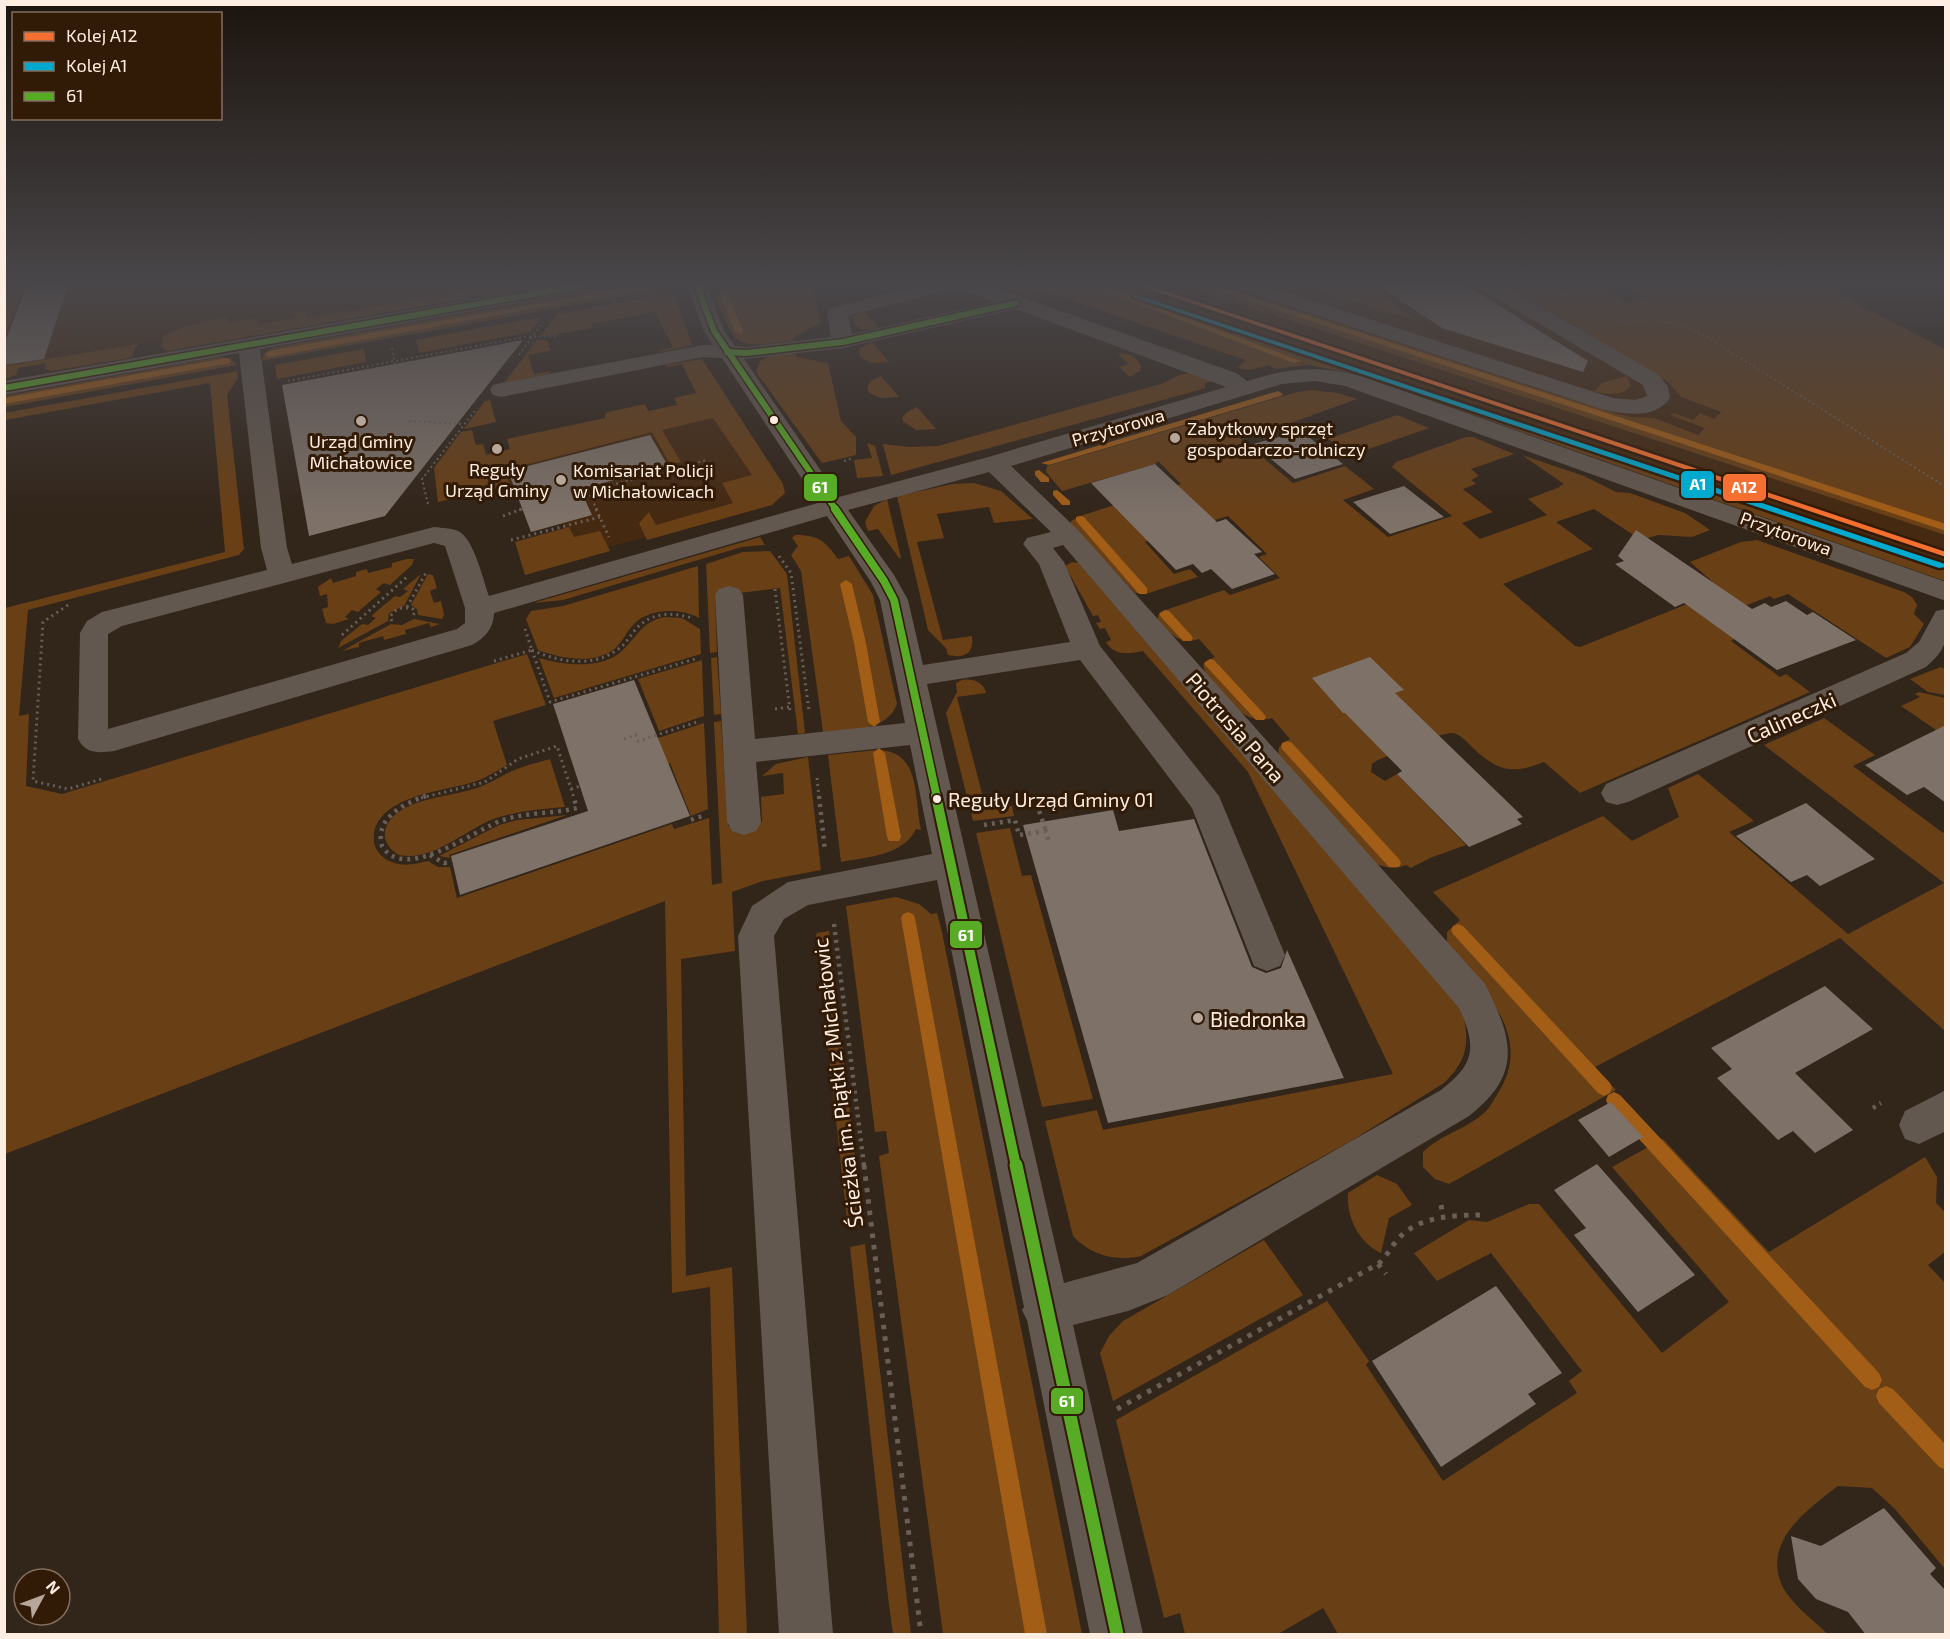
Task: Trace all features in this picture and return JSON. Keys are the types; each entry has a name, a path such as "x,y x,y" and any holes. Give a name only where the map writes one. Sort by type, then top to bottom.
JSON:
{"street":[{"path":"4,388 155,361"},
{"path":"250,361 274,548 281,574"},
{"path":"501,390 649,361"},
{"path":"733,361 890,591 1117,1635"},
{"path":"1181,361 1228,378 1244,388"},
{"path":"1477,361 1609,404 1636,407 1652,404 1659,398 1657,387 1651,380 1619,361"},
{"name":"Przytorowa","path":"479,608 994,463 1279,378 1300,375 1344,379 1724,511 1946,592"},
{"name":"Piotrusia Pana","path":"994,463 1069,536 1472,996 1484,1018 1490,1049 1488,1066 1481,1082 1469,1094 1152,1279 1128,1289 1045,1310"},
{"path":"428,535 440,535 457,543 479,608 480,623 475,630 462,638 114,740 98,742 93,739 94,633 98,628 112,619 281,574 428,535"},
{"path":"1069,536 1036,544 1051,562 1087,649 1175,764 1197,788 1207,805 1267,955"},
{"path":"729,595 744,822"},
{"name":"Calineczki","path":"1617,793 1916,660 1930,648 1946,618"},
{"path":"909,677 1087,649"},
{"path":"740,752 922,732"},
{"path":"806,1635 756,936 765,916 779,903 800,892 951,864"}],"path":[{"path":"282,382 395,361"},
{"path":"1746,361 1946,487"},
{"path":"410,421 464,424"},
{"path":"614,546 588,491 707,460"},
{"path":"503,516 522,509"},
{"path":"511,540 600,516"},
{"name":"Ścieżka im. Piątki z Michałowic","path":"774,548 791,573 803,746 829,886 921,1635"},
{"path":"399,622 392,621 391,614 407,607 429,565"},
{"path":"339,638 416,569"},
{"path":"775,589 803,746"},
{"path":"406,621 415,612 407,607"},
{"path":"697,621 675,613 650,618 636,628 619,650 609,656 595,659 567,660 541,655 532,650 550,702 702,656 733,653"},
{"path":"624,739 636,735 638,741 704,720"},
{"path":"549,741 552,748"},
{"path":"557,746 577,808 505,819 475,831 430,855 406,861 398,860 385,852 380,836 387,819 402,806 418,799 485,782 504,772 517,759 552,748 557,746"},
{"path":"571,789 580,786"},
{"path":"1034,795 1049,842"},
{"path":"980,826 1015,820 1020,836 1046,831"},
{"path":"430,855 444,863 452,862"},
{"path":"1441,1205 1443,1216"},
{"path":"1108,1414 1378,1264 1386,1258 1401,1236 1431,1220 1443,1216 1484,1215"},
{"path":"1378,1264 1386,1274"}],"shaded area":[{"path":"5,361 59,361 5,371"},
{"path":"32,361 108,361 51,371 45,369 46,363 18,368 16,375 5,379 5,366"},
{"path":"195,361 233,361 237,365 5,407 5,396"},
{"path":"295,361 366,362 277,379 275,365"},
{"path":"521,361 530,361 534,374 550,371 551,373 504,383"},
{"path":"704,361 783,484 785,493 772,505 647,540 639,523 649,512 656,525 733,503 722,483 752,475 713,418 662,430 681,462 670,464 652,432 505,470 510,485 438,502 434,468 461,432 472,430 476,445 483,444 486,455 510,449 507,439 605,418 608,412 645,404 648,411 677,405 674,398 696,393 682,364 667,367 666,365"},
{"path":"760,361 828,363 841,421 856,437 856,455 822,463 756,372"},
{"path":"1125,361 1138,361 1140,371 1130,377 1119,367 1128,364"},
{"path":"1244,361 1342,361 1945,566 1945,581 1360,375 1307,365 1275,369 1269,365 1249,370 1237,368"},
{"path":"1342,361 1415,361 1945,535 1945,566"},
{"path":"1415,361 1454,361 1594,407 1630,417 1654,418 1698,435 1705,428 1670,415 1674,413 1693,420 1700,413 1714,419 1721,412 1681,397 1668,382 1634,361 1945,361 1945,535"},
{"path":"1453,361 1633,361 1744,428 1701,442"},
{"path":"237,371 238,378 227,395 244,549 239,555 28,610 19,716 29,714 26,786 62,794 527,654 546,705 493,721 507,765 474,782 412,798 396,805 384,814 376,827 374,842 376,848 389,861 406,865 428,861 438,867 450,867 457,898 672,824 674,829 709,818 712,885 722,883 714,722 721,721 728,826 762,822 761,797 784,794 783,773 762,776 776,764 808,757 821,870 763,881 732,892 735,951 681,959 686,1276 732,1267 747,1634 719,1634 710,1287 672,1293 665,901 5,1154 5,608 225,552 210,383 5,420 4,413"},
{"path":"1189,373 1214,381 1205,383 1205,388 1199,390 891,475 883,444 909,447 938,446 1164,383 1179,375"},
{"path":"881,376 899,397 881,398 869,393 867,387 871,381"},
{"path":"1627,376 1631,386 1623,392 1614,394 1594,392 1602,383"},
{"path":"1311,390 1338,393 1357,399 1266,432 1240,438 1293,483 1345,466 1374,489 1343,500 1388,537 1452,516 1392,467 1396,462 1466,437 1473,437 1514,454 1471,469 1479,476 1471,480 1476,484 1463,489 1493,512 1462,523 1480,539 1547,515 1528,499 1564,484 1522,455 1584,476 1616,492 1630,493 1685,513 1710,530 1692,537 1658,535 1641,540 1594,509 1556,522 1593,549 1503,584 1575,646 1580,647 1722,590 1690,562 1741,542 1757,540 1904,592 1912,597 1917,605 1914,614 1924,624 1910,647 1886,658 1788,594 1774,599 1770,596 1730,612 1736,638 1731,641 1780,677 1786,674 1810,692 1580,793 1544,762 1522,769 1497,766 1459,735 1453,733 1428,739 1378,760 1372,764 1371,772 1385,781 1397,774 1466,845 1430,858 1411,868 1406,865 1394,868 1378,865 1278,755 1279,747 1290,739 1272,718 1251,718 1242,713 1226,698 1205,672 1203,665 1215,657 1199,639 1186,641 1175,637 1157,619 1160,612 1224,590 1230,595 1280,578 1259,557 1267,554 1228,516 1145,542 1174,574 1190,569 1198,577 1149,593 1135,593 1071,524 1071,521 1080,516 1181,484 1158,461 1155,464 1062,491 1046,472 1047,466 1297,392"},
{"path":"490,400 496,422 464,429 485,401"},
{"path":"728,402 773,473 724,517 605,548 578,559 562,524 531,532 513,484 488,491 478,465"},
{"path":"917,407 936,429 916,430 903,421 902,418 907,412"},
{"path":"1397,415 1429,428 1363,451 1343,450 1328,439"},
{"path":"867,443 875,446 883,476 857,478 854,460 872,458"},
{"path":"974,483 1001,491 1033,519 994,523 989,507 937,514 944,538 917,542 943,640 972,636 970,651 964,655 954,656 948,655 946,648 928,630 897,496 953,484"},
{"path":"887,499 901,558 878,529 868,531 865,522 874,506"},
{"path":"569,527 574,537 600,531 610,551 525,575 515,542"},
{"path":"795,535 810,536 821,540 838,559 849,556 873,595 897,704 892,713 875,725 823,732 801,571 791,555 798,546 792,538"},
{"path":"760,537 765,545 742,547 563,600 533,603"},
{"path":"770,551 787,574 805,733 798,734 780,588 715,596 717,652 710,653 706,564 743,552"},
{"path":"414,559 412,565 390,585 384,583 376,589 381,592 358,612 352,610 345,617 349,619 333,624 326,623 322,609 328,607 327,594 320,596 318,587 331,578 333,583 356,576 356,572 367,569 368,573 392,567 392,563"},
{"path":"1072,562 1079,563 1462,1010 1466,1031 1462,1058 1458,1067 1444,1083 1351,1141 1141,1256 1132,1258 1104,1255 1087,1248 1073,1236 1045,1121 1097,1110 1103,1130 1393,1074 1248,772 1143,651 1122,653 1109,647 1106,642 1111,640 1105,628 1100,629 1096,623 1101,622 1098,615 1093,616 1065,566"},
{"path":"698,566 699,618 675,611 648,615 634,624 614,649 593,658 574,659 538,650 526,619 531,611 563,606"},
{"path":"421,574 404,606 389,613 388,621 338,648 341,641 362,624 368,625 376,618 371,616 395,596 400,597 408,591 403,589"},
{"path":"428,574 433,575 437,588 430,591 434,603 441,601 444,615 442,619 418,615 417,609 411,605"},
{"path":"665,617 682,618 700,629 701,654 554,698 539,658 572,664 607,660 617,655 652,621"},
{"path":"414,619 440,624 431,627 429,623 405,630 406,634 384,640 383,636 359,643 359,647 342,651 391,624 402,625"},
{"path":"717,657 721,714 714,715 711,658"},
{"path":"702,660 704,716 659,731 638,679"},
{"path":"1941,667 1945,669 1945,695 1928,692 1910,679"},
{"path":"962,680 977,682 983,686 986,693 957,697 986,809 1012,806 1014,816 973,821 946,713 957,692 956,683"},
{"path":"1919,692 1945,698 1945,736 1901,706 1920,697 1915,694"},
{"path":"1824,718 1875,755 1853,766 1943,833 1945,831 1945,1031 1840,938 1595,1067 1616,1090 1449,1184 1435,1179 1423,1167 1423,1152 1487,1110 1508,1072 1511,1052 1500,1014 1475,978 1447,946 1447,932 1460,920 1433,892 1603,816 1632,841 1679,817 1668,788 1698,774 1754,821 1729,832 1848,934 1944,883 1764,745"},
{"path":"704,723 708,809 691,816 670,763 647,771 637,745"},
{"path":"877,750 891,752 901,758 908,767 916,790 921,830 916,829 902,845 883,854 841,862 828,755"},
{"path":"550,759 565,807 521,812 496,818 425,854 399,855 387,843 385,833 389,821 398,812 424,801 486,785 515,770"},
{"path":"567,815 449,855 450,858 439,856 499,825 517,820"},
{"path":"1010,828 1022,876 1031,875 1093,1099 1042,1107 976,833"},
{"path":"896,897 919,904 931,914 937,913 942,932 1082,1634 943,1634 879,1156 889,1153 886,1131 875,1132 846,906"},
{"path":"829,931 863,1226 848,1229 816,936 817,933"},
{"path":"1663,1139 1769,1252 1925,1157 1937,1177 1936,1203 1945,1212 1945,1252 1928,1265 1945,1283 1945,1569 1895,1509 1872,1488 1838,1486 1802,1515 1792,1527 1784,1539 1777,1567 1784,1590 1828,1634 1338,1634 1323,1608 1278,1634 1185,1634 1180,1613 1164,1618 1116,1420 1327,1301 1369,1361 1366,1365 1443,1481 1577,1393 1569,1381 1582,1371 1491,1253 1437,1281 1414,1253 1469,1220 1487,1222 1529,1204 1539,1204 1662,1353 1729,1302 1612,1167"},
{"path":"1377,1175 1397,1184 1412,1205 1389,1218 1381,1253 1373,1249 1360,1236 1352,1220 1348,1202 1348,1193"},
{"path":"1264,1240 1303,1295 1113,1401 1100,1353 1109,1336 1123,1321"},
{"path":"865,1244 911,1634 893,1634 888,1597 850,1247"}],"building":[{"path":"4,361 27,361 4,365"},
{"path":"408,361 506,361 385,516 309,536 282,385"},
{"path":"1549,361 1588,361 1583,372"},
{"path":"1301,431 1343,464 1295,479 1253,444"},
{"name":"Komisariat Policji w Michałowicach","path":"650,435 668,466 580,489 592,515 531,532 508,471"},
{"path":"1155,464 1217,522 1226,519 1262,552 1254,554 1275,574 1232,589 1211,569 1202,573 1193,564 1176,570 1091,483"},
{"path":"1404,486 1444,517 1390,534 1353,502"},
{"path":"1636,530 1752,609 1765,603 1771,607 1786,601 1807,615 1813,612 1856,640 1777,670 1684,603 1675,607 1615,564 1624,561 1618,556"},
{"path":"1370,657 1404,690 1395,693 1523,817 1517,819 1522,824 1469,847 1397,774 1402,771 1343,713 1312,678"},
{"path":"634,680 690,816 460,895 451,856 588,811 553,704"},
{"path":"1946,725 1946,803 1924,787 1907,795 1865,765"},
{"path":"1806,803 1875,859 1820,886 1807,875 1791,882 1736,836"},
{"name":"Biedronka","path":"1113,810 1119,831 1194,819 1252,967 1266,973 1281,968 1287,950 1344,1078 1108,1123 1023,825"},
{"path":"1825,986 1873,1029 1795,1073 1853,1130 1815,1153 1793,1131 1778,1140 1717,1078 1732,1069 1711,1048"},
{"path":"1611,1102 1643,1137 1609,1157 1578,1120"},
{"path":"1597,1164 1695,1275 1638,1312 1574,1235 1586,1228 1554,1190"},
{"path":"1496,1286 1562,1373 1528,1394 1536,1404 1441,1467 1372,1361"},
{"path":"1884,1508 1936,1568 1930,1574 1946,1591 1946,1635 1866,1635 1848,1612 1816,1599 1798,1579 1791,1536 1821,1546"}],"waterway":[{"path":"4,401 224,361"},
{"path":"1439,361 1946,528"},
{"path":"1046,463 1278,394"},
{"path":"1039,473 1045,480"},
{"path":"1057,493 1066,503"},
{"path":"1080,519 1143,591"},
{"path":"846,584 860,643 874,722"},
{"path":"1165,614 1187,638"},
{"path":"1210,663 1260,717"},
{"path":"1287,746 1394,863"},
{"path":"879,753 894,837"},
{"path":"908,918 1036,1634"},
{"path":"1458,930 1604,1088"},
{"path":"1614,1100 1872,1380"},
{"path":"1886,1396 1946,1460"}],"rail line":[{"name":"A1","path":"1331,361 1942,566"},
{"name":"A12","path":"1368,361 1946,555"}],"transit line":[{"name":"61","path":"4,388 154,361"},
{"name":"61","path":"735,361 884,581 894,600 1117,1634"}],"place":[{"name":"Urząd Gminy Michałowice","path":"361,421"},
{"name":"Zabytkowy sprzęt gospodarczo-rolniczy","path":"1175,438"},
{"name":"Reguły Urząd Gminy","path":"497,449"},
{"name":"Komisariat Policji w Michałowicach","path":"561,480"},
{"name":"Reguły Urząd Gminy 01","path":"937,799"},
{"name":"Biedronka","path":"1198,1018"}]}
